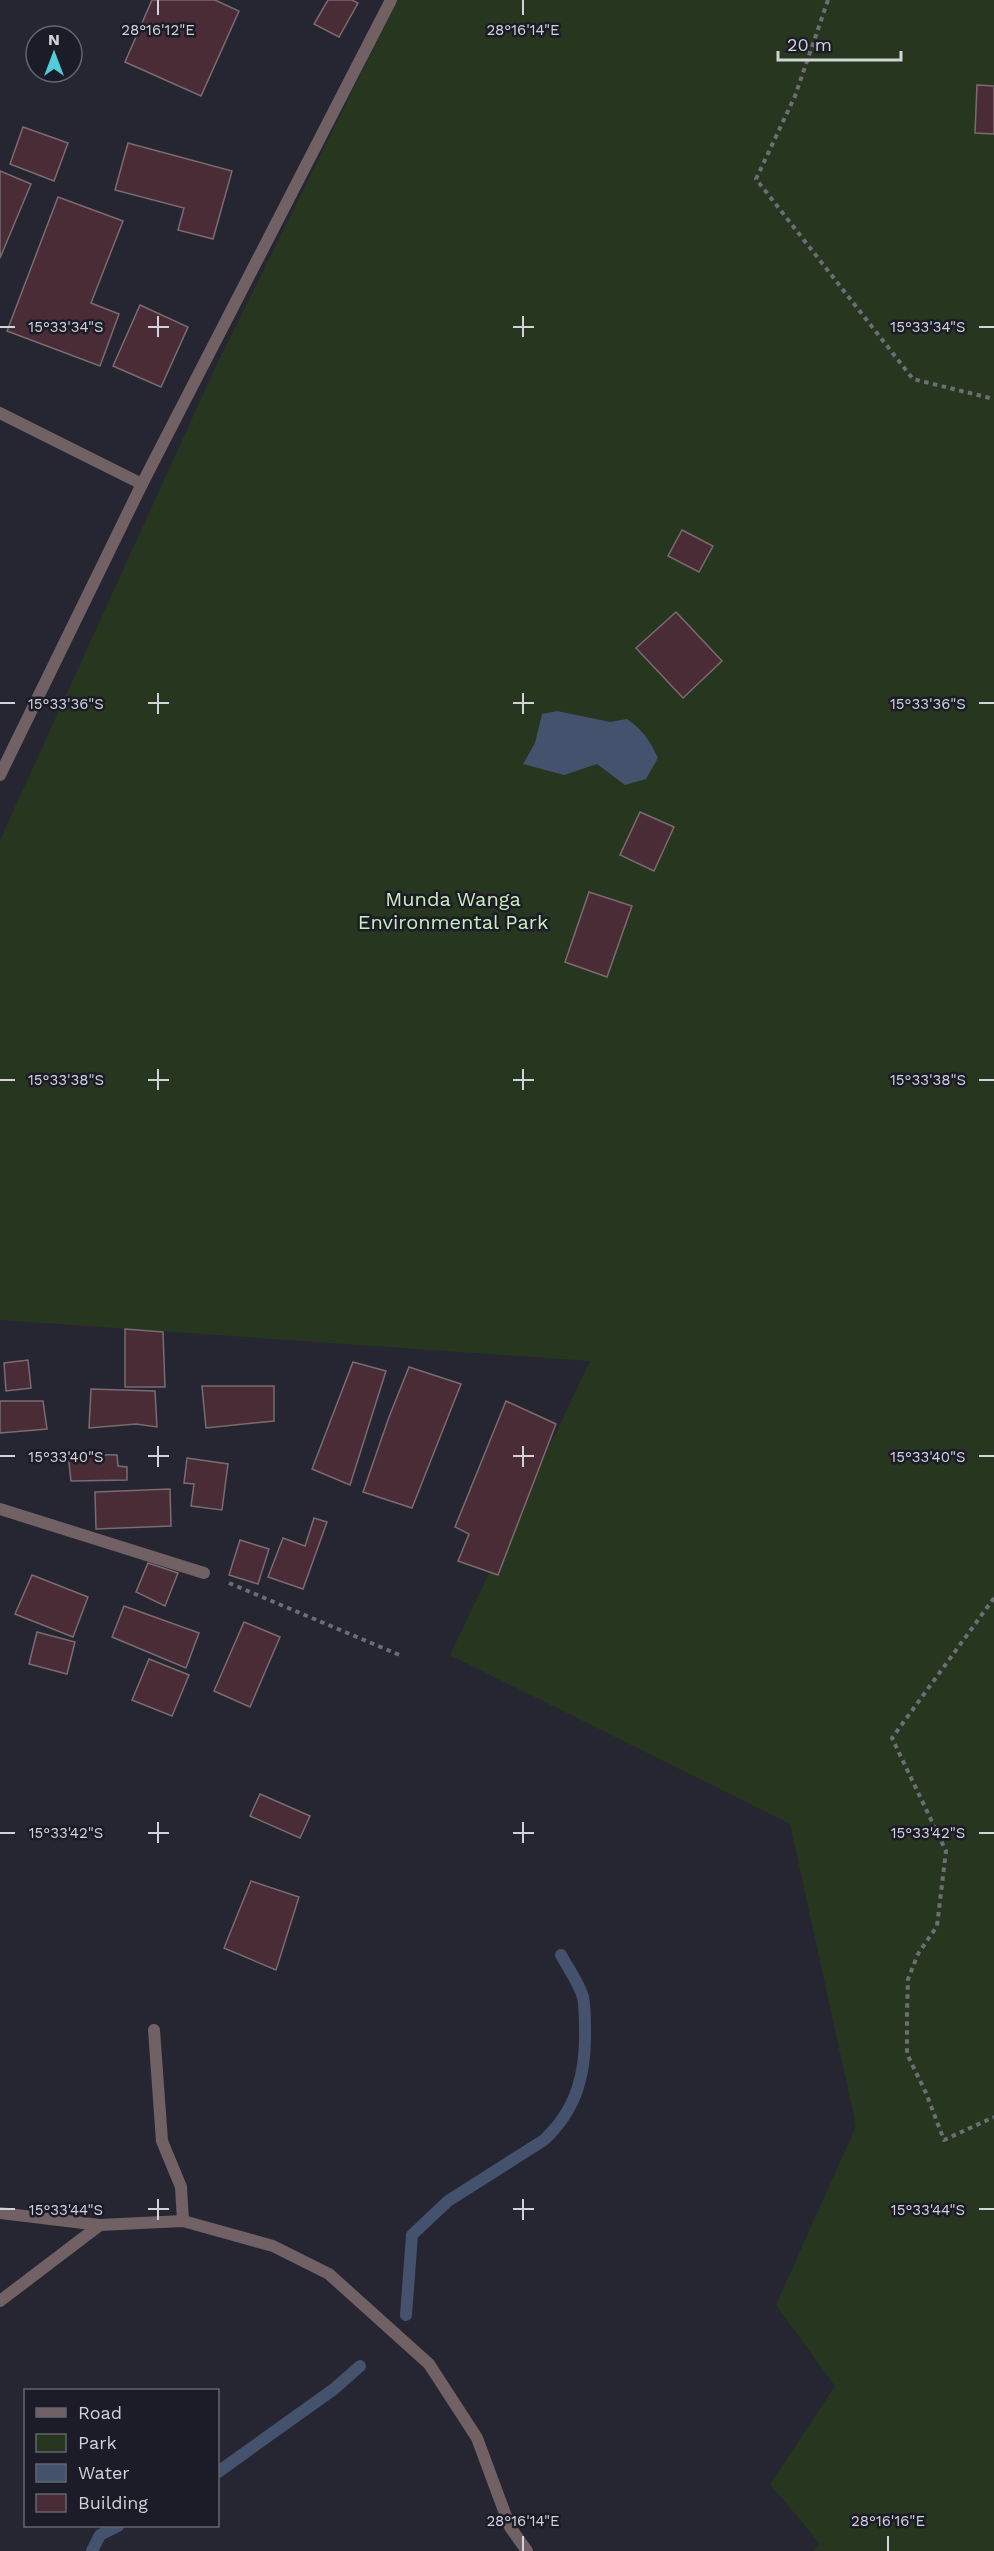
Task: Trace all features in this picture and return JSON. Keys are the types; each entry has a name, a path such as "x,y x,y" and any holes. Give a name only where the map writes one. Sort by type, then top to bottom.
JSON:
{"street":[{"path":"0,775 142,484 391,0"},
{"path":"0,413 142,484"},
{"path":"0,1509 204,1573"},
{"path":"154,2030 162,2141 181,2187 183,2221"},
{"path":"0,2213 100,2226 183,2221 273,2246 329,2274 429,2364 477,2438 510,2527 527,2551"},
{"path":"0,2301 100,2226"}],"path":[{"path":"828,0 795,96 756,179 913,379 994,399"},
{"path":"204,1573 402,1656"},
{"path":"994,1598 892,1738 946,1851 937,1926 918,1954 908,1979 907,2054 926,2093 944,2140 994,2117"}],"green space":[{"name":"Munda Wanga Environmental Park","path":"397,0 994,0 994,2551 813,2551 820,2544 770,2484 835,2386 776,2305 856,2126 790,1824 450,1655 590,1361 0,1320 0,840 215,368"}],"water":[{"path":"557,711 610,722 627,719 633,723 646,736 658,758 646,779 625,785 597,764 564,775 523,764 535,743 542,714"}],"building":[{"path":"152,0 215,0 239,11 201,96 125,62"},
{"path":"328,0 352,0 358,3 339,37 314,24"},
{"path":"977,85 994,86 994,134 975,133"},
{"path":"23,127 68,143 54,181 10,164"},
{"path":"128,143 232,171 213,239 178,230 184,208 115,190"},
{"path":"0,171 31,184 0,258"},
{"path":"58,197 123,221 91,303 119,314 100,366 7,331"},
{"path":"140,305 188,327 161,387 113,366"},
{"path":"682,530 713,546 699,572 668,556"},
{"path":"676,612 722,661 683,698 636,648"},
{"path":"640,812 674,827 654,871 620,855"},
{"path":"589,892 632,906 607,977 565,962"},
{"path":"125,1329 163,1332 165,1387 125,1387"},
{"path":"28,1360 31,1388 6,1391 4,1363"},
{"path":"353,1362 386,1371 350,1485 312,1469"},
{"path":"409,1367 461,1384 412,1508 363,1492"},
{"path":"202,1386 274,1386 274,1421 206,1428"},
{"path":"91,1389 155,1391 157,1427 136,1424 89,1428"},
{"path":"0,1401 43,1401 47,1429 0,1433"},
{"path":"506,1401 556,1424 498,1575 458,1561 469,1534 455,1527"},
{"path":"68,1454 117,1455 118,1466 127,1467 127,1480 71,1481"},
{"path":"187,1458 228,1464 222,1510 191,1506 194,1484 184,1483"},
{"path":"170,1489 171,1526 96,1529 95,1492"},
{"path":"314,1518 327,1522 303,1589 268,1577 283,1538 305,1546"},
{"path":"240,1540 269,1549 258,1584 229,1575"},
{"path":"148,1563 178,1573 165,1606 136,1592"},
{"path":"32,1575 88,1597 73,1637 15,1614"},
{"path":"124,1606 199,1633 186,1668 112,1637"},
{"path":"244,1622 280,1637 250,1707 214,1691"},
{"path":"37,1632 75,1642 67,1674 29,1664"},
{"path":"149,1659 189,1675 172,1716 132,1700"},
{"path":"260,1794 310,1816 300,1838 250,1816"},
{"path":"251,1881 299,1897 276,1970 224,1948"}],"waterway":[{"path":"406,2315 412,2235 448,2201 544,2140 572,2103 584,2061 585,2009 581,1992 561,1955"},
{"path":"219,2471 334,2389 360,2366"},
{"path":"92,2551 100,2535 116,2527"}]}
